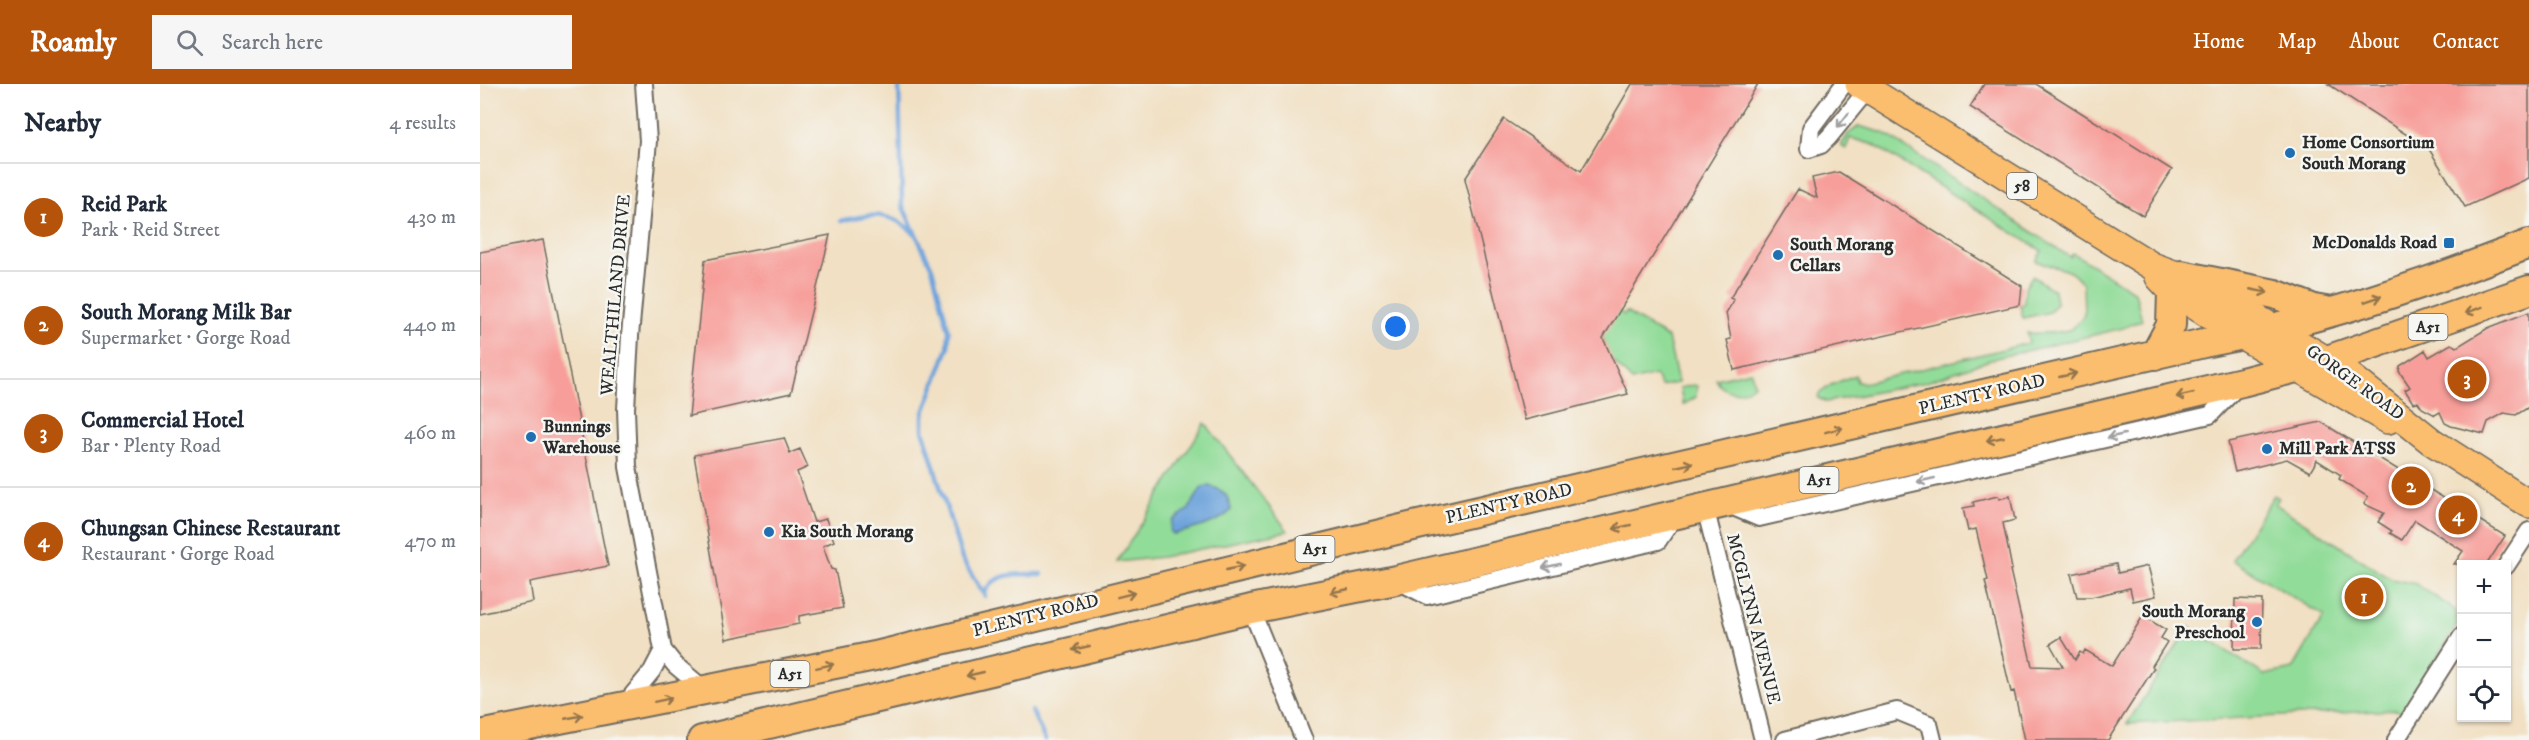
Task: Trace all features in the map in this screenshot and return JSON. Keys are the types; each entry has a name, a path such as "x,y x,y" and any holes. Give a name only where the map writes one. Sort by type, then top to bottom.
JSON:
{"highway":[{"name":"PLENTY ROAD","path":"480,735 875,656 1405,528 2277,328 2460,270 2529,244"},
{"path":"2155,355 2171,325 2176,283 2275,294 2314,309 2331,312"},
{"name":"A51","path":"702,740 1251,609 1396,580 2242,382 2327,360 2529,290"},
{"path":"1777,444 1790,487"},
{"path":"875,656 883,670 893,678 925,685"}],"main road":[{"name":"58","path":"1860,85 2152,266 2242,336 2298,368"},
{"name":"58","path":"2176,283 2277,328"},
{"name":"GORGE ROAD","path":"2277,328 2366,387 2431,441"},
{"name":"GORGE ROAD","path":"2298,368 2373,412 2431,441 2529,504"}],"street":[{"name":"WEALTHILAND DRIVE","path":"644,84 648,141 630,336 626,409 628,467 663,650"},
{"path":"1714,505 1759,518 2210,415 2242,382"},
{"path":"1946,450 1994,464"},
{"name":"MCGLYNN AVENUE","path":"1714,505 1763,740"},
{"path":"2510,560 2529,531"},
{"path":"1251,609 1304,740"},
{"path":"2396,740 2457,644"},
{"path":"620,708 652,671 663,650 675,664 706,691"},
{"path":"1785,740 1897,711 1929,724 1933,740"}],"green space":[{"path":"1859,126 1884,133 2070,257 2073,253 2135,292 2142,320 2123,328 1996,358 1926,382 1826,402 1818,398 1819,394 1831,385 1855,375 1857,382 1864,383 2029,343 2027,333 2050,333 2072,329 2084,315 2083,284 2071,272 2036,261 2042,251 1874,145 1850,138 1846,149 1841,146 1848,134"},
{"path":"2032,276 2054,290 2056,303 2050,312 2023,318 2020,305 2024,304 2025,288"},
{"path":"1618,310 1624,315 1626,312 1668,338 1678,383 1661,386 1655,375 1632,381 1608,356 1602,334"},
{"path":"1751,371 1754,385 1744,391 1728,391 1716,379"},
{"path":"1697,386 1696,397 1683,405 1680,388"},
{"path":"1205,423 1288,531 1162,557 1117,562"},
{"path":"2274,495 2279,498 2275,504 2391,579 2416,584 2455,610 2457,625 2404,714 2396,710 2127,724 2189,627 2264,675 2293,669 2324,616 2232,560"}],"water":[{"path":"1208,486 1224,493 1229,500 1231,510 1227,515 1205,525 1174,534 1170,532 1172,521 1189,509 1202,487"}],"building":[{"path":"1632,84 1758,84 1603,338 1628,394 1525,420 1465,179 1504,119 1581,171"},
{"path":"1984,84 2036,84 2172,170 2143,216 1970,107"},
{"path":"2328,84 2529,84 2529,178 2465,207 2429,149"},
{"path":"1839,172 2022,286 2020,305 1734,370 1727,340 1731,339 1726,313 1734,300 1730,298 1798,189 1817,198 1812,178"},
{"path":"830,235 791,393 689,416 705,260"},
{"name":"Bunnings Warehouse","path":"543,240 608,566 530,582 533,602 480,614 480,252"},
{"path":"2529,312 2529,407 2516,415 2504,413 2488,422 2484,434 2451,426 2445,423 2440,412 2435,415 2422,408 2418,402 2413,403 2405,390 2410,387 2399,371 2400,366 2425,350 2429,357 2451,344 2457,347 2488,328"},
{"path":"2321,422 2505,536 2490,560 2457,560 2457,564 2454,564 2463,551 2415,520 2402,540 2390,533 2392,531 2378,522 2384,513 2364,504 2368,497 2339,479 2341,475 2317,460 2310,472 2287,459 2235,472 2228,442"},
{"name":"Kia South Morang","path":"784,438 790,453 800,449 808,467 797,472 814,522 826,519 834,541 823,546 831,569 835,570 843,608 799,616 799,624 726,639 694,455"},
{"path":"1998,496 1999,499 2010,496 2015,520 2003,523 2012,569 2010,570 2032,666 2063,667 2050,644 2061,637 2075,660 2080,652 2083,654 2085,650 2112,666 2143,616 2166,630 2161,638 2167,642 2152,666 2154,668 2108,740 2025,740 2014,691 2011,692 1985,581 1988,580 1976,529 1968,531 1963,508 1974,506 1973,502"},
{"path":"2116,564 2118,573 2148,566 2156,596 2133,601 2130,588 2091,597 2077,597 2071,574"},
{"name":"South Morang Preschool","path":"2235,599 2262,600 2261,649 2234,649"}],"waterway":[{"path":"899,84 902,205 932,268 949,331 948,348 923,415 923,430 962,559 985,596"},
{"path":"841,221 870,215 887,217 896,220 913,232"},
{"path":"984,594 994,581 1008,575 1042,574"},
{"path":"1032,711 1045,740"}],"place":[{"name":"Home Consortium South Morang","path":"2290,153"},
{"name":"McDonalds Road","path":"2449,243"},
{"name":"South Morang Cellars","path":"1778,255"},
{"name":"Commercial Hotel","path":"2467,379"},
{"name":"Bunnings Warehouse","path":"531,437"},
{"name":"Mill Park ATSS","path":"2267,449"},
{"name":"South Morang Milk Bar","path":"2411,486"},
{"name":"Chungsan Chinese Restaurant","path":"2458,515"},
{"name":"Kia South Morang","path":"769,532"},
{"name":"Reid Park","path":"2364,597"},
{"name":"South Morang Preschool","path":"2257,622"}]}
